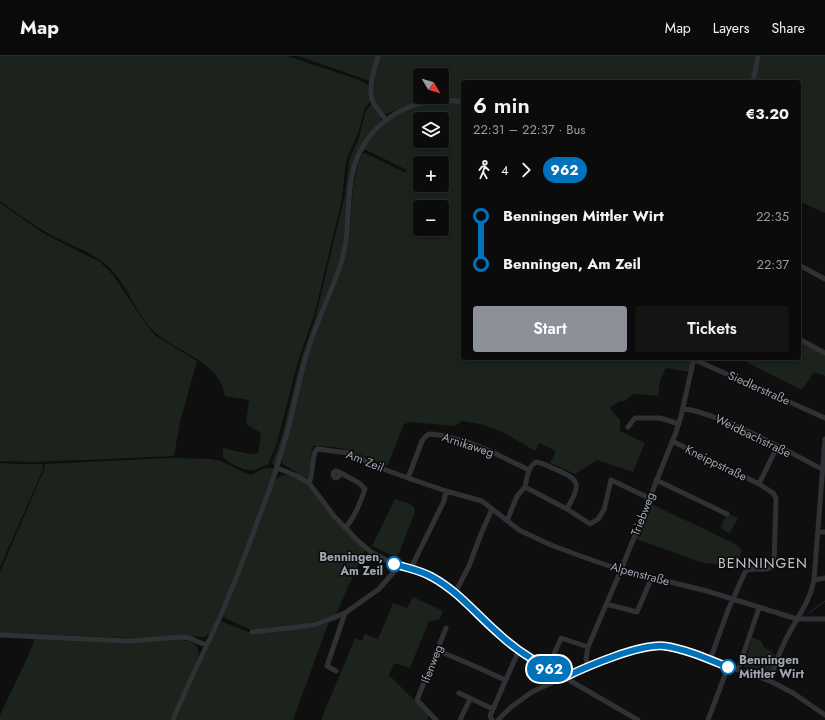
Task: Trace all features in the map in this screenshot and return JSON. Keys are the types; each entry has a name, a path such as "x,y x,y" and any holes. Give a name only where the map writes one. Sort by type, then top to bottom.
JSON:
{"street":[{"path":"378,56 372,83 371,97 386,120"},
{"path":"753,80 758,56"},
{"path":"173,720 231,590 277,468 310,344 336,278 345,249 350,189 354,168 364,143 386,120 403,109 428,101 441,100 461,102"},
{"path":"801,267 825,279"},
{"path":"801,341 825,353"},
{"name":"Triebweg","path":"588,667 586,660 588,647 621,570 679,424 693,360"},
{"name":"Siedlerstraße","path":"697,360 825,418"},
{"name":"Weidbachstraße","path":"683,408 701,412 720,419 822,469"},
{"path":"628,427 635,418 660,418 679,424"},
{"name":"Arnikaweg","path":"408,478 422,442 429,434 468,442 529,470"},
{"path":"770,681 779,655 797,619 810,598 814,580 825,438"},
{"name":"Kneippstraße","path":"672,441 759,484 773,493 776,498 774,564 767,569 747,569 733,600"},
{"path":"759,484 778,447"},
{"name":"Am Zeil","path":"309,483 312,474 314,452 317,449 349,453 386,470 408,478 482,501 492,509"},
{"path":"507,521 517,496 525,487 529,470 532,464 536,462 542,463 571,476 576,481 576,492 567,509"},
{"path":"277,468 297,476 309,483 345,528 371,552 385,560 430,576 455,593 498,634 519,650 638,720"},
{"path":"339,472 359,483 365,489 360,504 345,528"},
{"path":"525,487 567,509 590,524 598,519 604,510 611,480 649,498"},
{"path":"656,480 727,514"},
{"path":"411,568 444,501 446,491"},
{"path":"455,593 469,566 492,509"},
{"name":"Alpenstraße","path":"492,509 519,530 551,546 621,570 707,591 797,619 825,619"},
{"path":"818,532 825,532"},
{"path":"252,632 313,625 336,618 379,589 400,566"},
{"path":"606,604 637,612 652,577"},
{"path":"814,580 825,578"},
{"path":"710,660 733,600"},
{"path":"738,670 758,608"},
{"path":"336,671 327,666 345,613"},
{"name":"Ifenweg","path":"436,720 417,700 446,628"},
{"path":"0,635 129,641 184,638 206,645"},
{"path":"548,668 561,638 588,647"},
{"path":"498,720 511,707 532,692 588,667 626,653 660,646 676,649 770,681 792,693 825,715"},
{"path":"437,650 505,680"},
{"path":"492,720 490,716 492,709 519,650"},
{"path":"708,720 728,667"},
{"path":"459,693 492,709"},
{"path":"460,720 470,699"}],"shaded area":[{"path":"0,56 288,56 362,81 368,85 371,101 365,108 357,136 347,158 342,199 314,316 299,358 276,446 268,464 258,469 247,470 234,465 223,457 223,448 249,454 258,453 261,433 246,424 249,400 225,396 222,384 208,367 158,335 143,318 126,289 104,263 86,252 46,232 0,201"},
{"path":"298,56 377,56 370,81"},
{"path":"380,56 825,56 825,213 801,202 801,80 461,80 461,100 449,99 449,68 413,68 413,103 386,114 376,103 374,88"},
{"path":"449,103 461,104 461,360 692,360 689,372 666,368 660,381 658,396 635,394 630,396 625,401 620,401 611,407 611,410 620,420 620,431 645,443 633,472 597,460 575,474 550,463 556,451 539,443 535,451 501,431 480,424 462,421 454,426 411,422 404,424 387,466 350,450 313,446 309,478 304,477 283,464 283,455 306,365 345,258 350,232 354,180 357,167 362,154 365,153 406,173 407,170 364,149 375,134 389,121 413,107 427,104 449,104"},
{"path":"372,104 381,116 381,121 368,135 357,153 342,252 296,391 276,464 273,465 272,463 281,439 302,355 315,319 345,195 349,161 359,137 366,110"},
{"path":"0,203 43,233 100,262 113,275 145,323 156,336 197,361 180,422 174,456 35,462 0,461"},
{"path":"801,338 825,351 825,376 814,372 802,390 742,360 801,360"},
{"path":"170,458 211,459 221,461 250,475 265,468 274,469 231,586 210,633 205,637 180,635 132,638 0,633 0,572 44,470 45,464"},
{"path":"0,463 42,464 43,466 42,472 0,567"},
{"path":"283,475 292,476 306,484 345,531 365,550 335,616 302,625 251,630 223,617 275,480"},
{"path":"395,499 410,504 414,507 415,512 397,558 372,546"},
{"path":"649,503 736,544 742,550 736,570 716,564 703,563 636,539"},
{"path":"727,513 738,518 730,533 720,528"},
{"path":"413,597 443,611 439,620 429,621 410,668 395,663 389,675 429,715 427,720 321,720 355,638 362,641 365,634 378,639 393,603 407,608"},
{"path":"221,621 253,634 299,629 330,621 293,720 175,720 182,702"},
{"path":"752,637 762,642 764,648 768,649 777,657 772,672 768,677 744,667"},
{"path":"35,638 178,639 194,644 198,649 198,657 171,720 0,720 0,715 31,650"}],"waterway":[{"path":"809,613 825,601"}],"bus line":[{"name":"962","path":"394,564 411,568 442,583 464,600 504,639 519,650 565,677 581,669 626,653 660,646 686,652 728,667"}],"place":[{"name":"Benningen, Am Zeil","path":"394,564"},
{"name":"Benningen Mittler Wirt","path":"728,667"}],"district":[{"name":"BENNINGEN","path":"763,563"}]}
